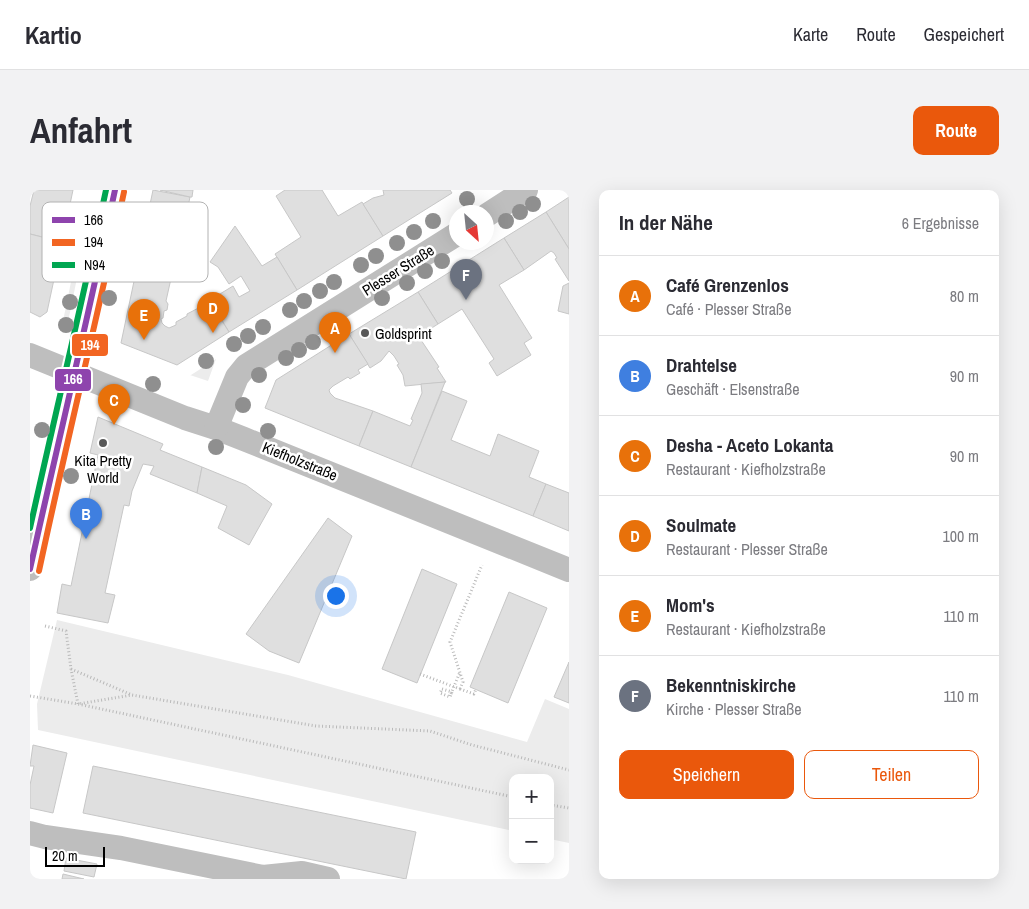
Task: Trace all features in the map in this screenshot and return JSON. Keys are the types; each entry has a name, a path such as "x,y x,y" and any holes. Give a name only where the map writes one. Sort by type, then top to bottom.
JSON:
{"street":[{"path":"494,210 526,190"},
{"name":"Plesser Straße","path":"216,428 237,377 246,366 449,238"},
{"path":"30,569 96,282"},
{"name":"Kiefholzstraße","path":"30,355 569,570"},
{"path":"30,833 45,837 121,848 233,875 263,877 302,873 328,879"}],"path":[{"path":"460,689 463,682 450,642 482,565"},
{"path":"45,626 66,631 78,704"},
{"path":"71,669 132,695 316,726 430,731 472,745 569,770"},
{"path":"454,687 451,695 460,672"},
{"path":"420,674 474,694 476,689"},
{"path":"78,704 132,695"},
{"path":"30,696 78,704 509,795"},
{"path":"554,805 569,808"}],"shaded area":[{"path":"71,282 76,282 67,327 62,326"},
{"path":"216,359 208,381 190,375 191,375"},
{"path":"57,620 288,675 527,742 545,699 569,709 569,843 554,840 554,774 509,774 509,830 38,730 37,704"}],"building":[{"path":"34,190 73,190 70,202 42,202 42,237 30,234 30,206"},
{"path":"153,190 190,197 189,202 151,202"},
{"path":"160,190 193,190 192,197 190,197"},
{"path":"285,190 322,190 338,216 362,202 383,236 297,290 275,254 301,237 276,196"},
{"path":"383,190 450,190 452,193 383,236 363,204 373,198 384,195"},
{"path":"569,197 569,249 546,212"},
{"path":"546,212 569,249 569,281 555,259 557,258 554,253 551,251 524,270 504,238"},
{"path":"235,226 262,266 277,257 297,290 229,332 210,300 233,286 239,297 250,291 241,276 229,284 218,267 210,262"},
{"path":"30,234 42,237 42,282 53,282 47,312 40,317 30,312"},
{"path":"504,238 524,270 499,285 532,338 524,343 531,355 497,376 489,363 494,359 462,309 438,324 418,292 485,250 494,250 494,244"},
{"path":"134,282 170,282 166,301 168,304 167,310 164,311 163,318 161,319 165,326 169,328 176,325 176,322 187,316 187,314 210,302 229,332 177,365 121,343"},
{"path":"569,283 569,314 558,311 563,286"},
{"path":"418,292 438,324 427,331 417,334 439,367 437,368 446,382 405,386 403,375 397,365 399,364 389,351 381,361 370,368 349,334"},
{"path":"349,334 368,364 358,370 360,373 350,379 348,377 329,390 335,398 373,411 359,446 265,408 276,380"},
{"path":"445,382 411,467 359,446 373,411 410,426 422,393 421,384"},
{"path":"442,391 467,401 451,440 490,456 498,434 539,451 529,477 546,484 533,516 411,467"},
{"path":"98,417 163,444 160,450 202,467 197,493 150,474 154,466 143,464 132,491 129,506 124,505 105,593 115,595 108,623 57,613 62,584 71,586 98,455 90,453"},
{"path":"202,467 246,485 272,504 249,545 218,528 227,506 197,493"},
{"path":"546,484 569,493 569,531 533,516"},
{"path":"328,518 352,536 299,663 269,651 246,634"},
{"path":"422,569 457,584 417,683 382,669"},
{"path":"509,592 547,608 508,703 470,687"},
{"path":"569,662 569,703 554,697"},
{"path":"33,745 67,753 53,813 30,808 30,785 34,766 30,766"},
{"path":"93,766 416,832 406,879 83,813"},
{"path":"66,858 97,864 94,877 64,871"},
{"path":"63,874 84,879 62,879"}],"transit line":[{"name":"N94","path":"103,202 106,190"},
{"name":"166","path":"112,202 115,190"},
{"name":"194","path":"122,202 124,192"},
{"name":"N94","path":"30,528 86,282"},
{"name":"166","path":"30,569 95,282"},
{"name":"194","path":"39,571 104,282"}],"place":[{"name":"Bekenntniskirche","path":"466,300"},
{"name":"Soulmate","path":"213,333"},
{"name":"Goldsprint","path":"365,333"},
{"name":"Mom's","path":"144,340"},
{"name":"Café Grenzenlos","path":"335,353"},
{"name":"Desha - Aceto Lokanta","path":"114,425"},
{"name":"Kita Pretty World","path":"103,443"},
{"name":"Drahtelse","path":"86,539"}]}
